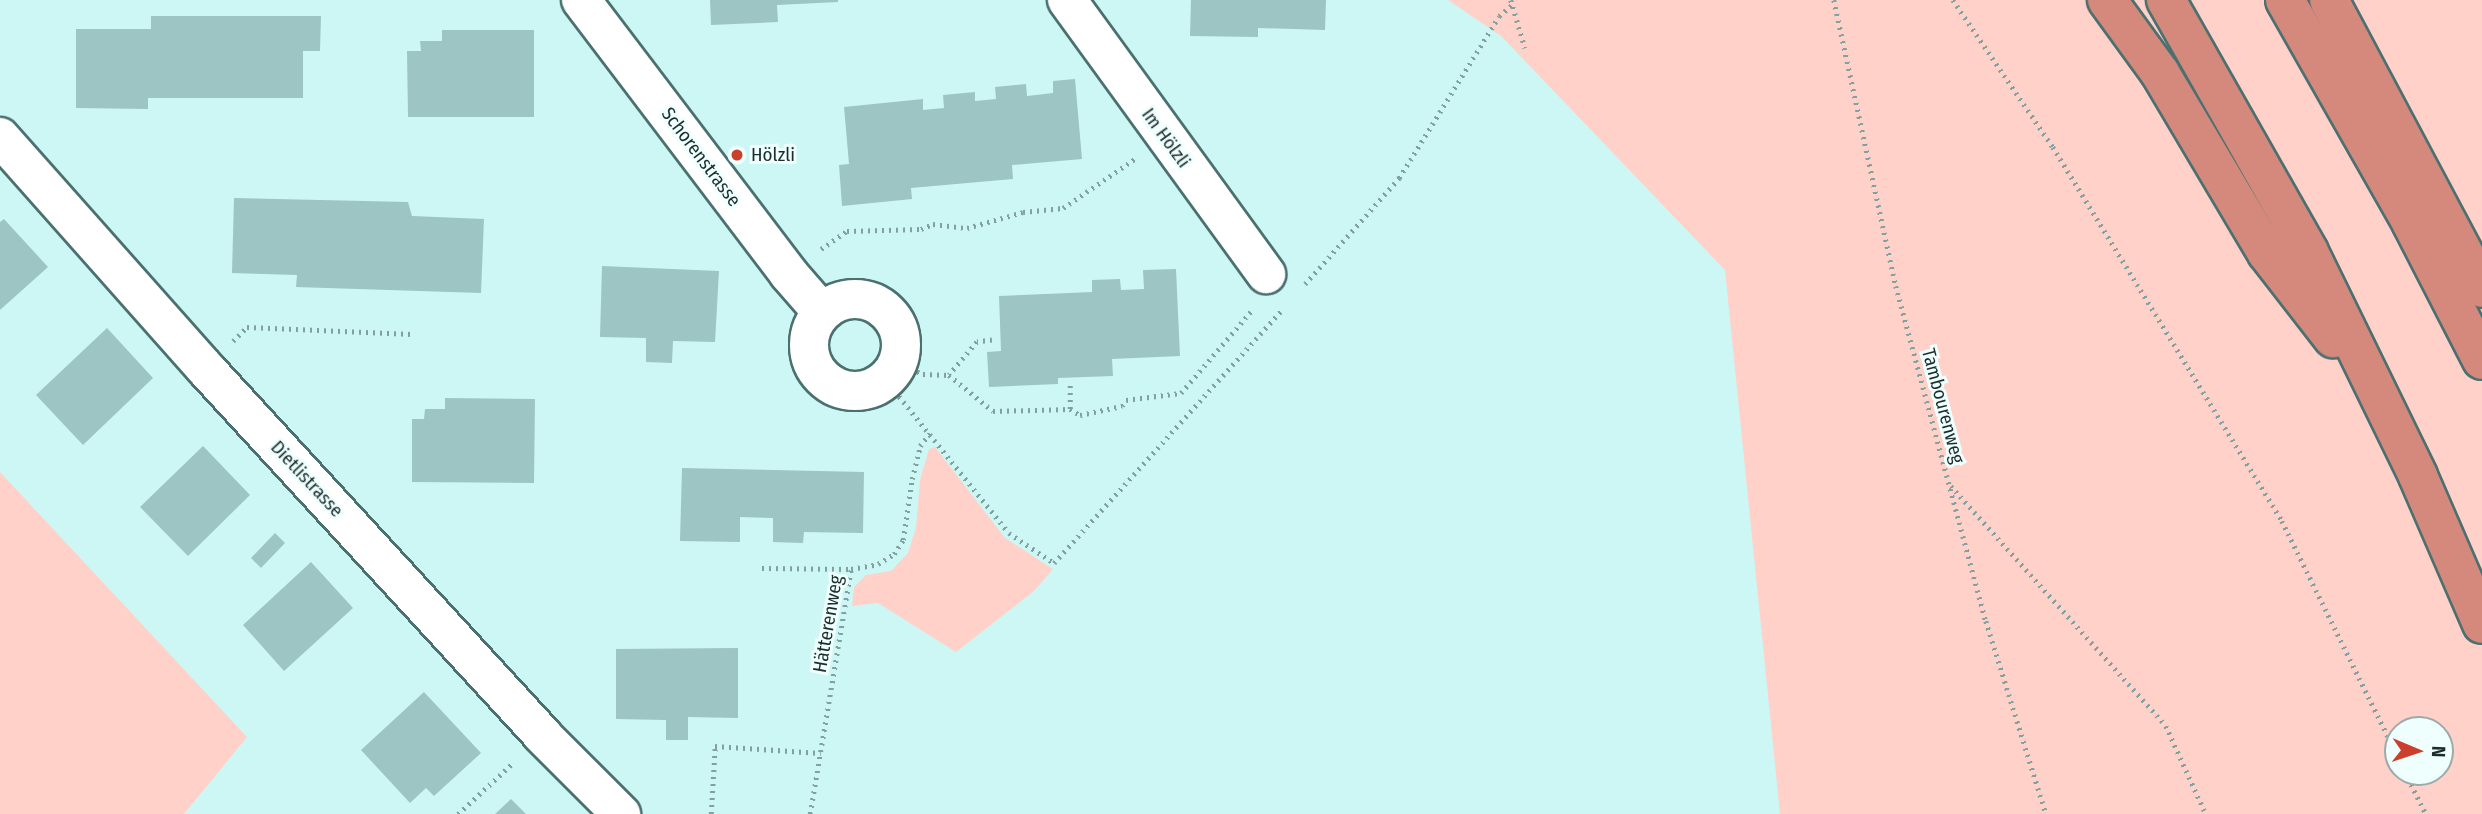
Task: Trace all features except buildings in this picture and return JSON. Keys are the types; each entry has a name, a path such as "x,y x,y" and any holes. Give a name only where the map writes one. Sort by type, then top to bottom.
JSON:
{"highway":[{"path":"2107,0 2160,73 2267,253 2379,395"},
{"path":"2166,0 2308,250 2418,476 2482,624"},
{"path":"2285,0 2411,222 2482,360"},
{"path":"2329,0 2482,288"}],"street":[{"name":"Schorenstrasse","path":"581,0 788,273 822,312"},
{"name":"Im Hölzli","path":"1067,0 1269,296"},
{"name":"Dietlistrasse","path":"0,137 205,368 542,735 621,814"},
{"path":"859,298 875,303 888,312 897,324 901,340 892,372 870,389 856,392 841,390 823,378 811,359 809,344 811,330 822,312 832,304 859,298"}],"path":[{"name":"Tambourenweg","path":"1834,0 1896,286 1986,621 2046,814"},
{"path":"1953,0 2053,147 2282,521 2384,729"},
{"path":"1512,2 1525,48"},
{"path":"1304,285 1399,178 1499,16 1512,2"},
{"path":"828,244 847,231 921,229 933,224 967,228 1023,212 1063,208 1133,160"},
{"path":"892,372 949,374 993,411 1070,408 1080,415 1122,406 1126,400 1181,393 1269,296"},
{"path":"892,372 930,433 1009,533 1054,563 1269,296"},
{"path":"226,348 247,327 412,334"},
{"path":"949,374 977,342 992,340"},
{"path":"1070,385 1070,408"},
{"name":"Hätterenweg","path":"810,814 851,569 878,564 894,554 903,540 920,446 930,433"},
{"path":"1950,485 2166,726 2206,814"},
{"path":"762,568 851,569"},
{"path":"458,814 542,735"},
{"path":"712,814 715,746 821,753"},
{"path":"2412,786 2426,814"}],"shaded area":[{"path":"1448,0 2482,0 2482,814 1780,814 1725,270 1501,36"},
{"path":"935,447 1005,538 1053,569 1034,591 956,652 878,603 852,606 854,587 866,575 891,571 908,553 916,528 920,480 929,449"},
{"path":"0,472 247,737 184,814 0,814"}],"place":[{"name":"Hölzli","path":"737,155"}]}
